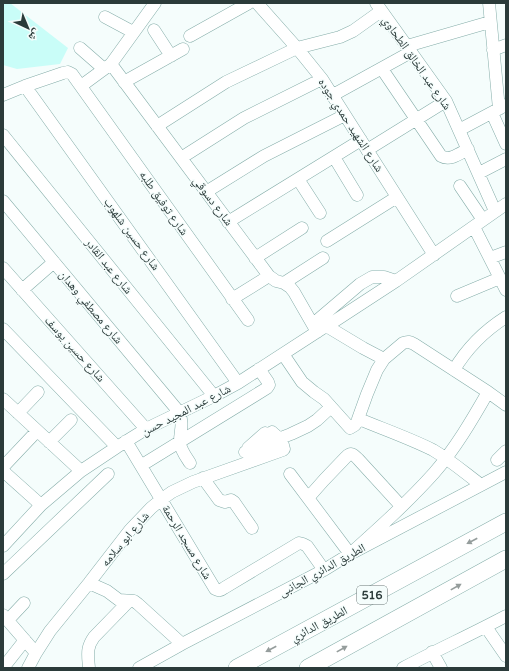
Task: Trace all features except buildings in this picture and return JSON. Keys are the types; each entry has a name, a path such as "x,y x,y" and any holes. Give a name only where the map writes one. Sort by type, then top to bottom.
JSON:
{"highway":[{"name":"الطريق الدائري","path":"237,668 506,522"},
{"path":"308,668 506,559"}],"street":[{"path":"81,86 107,66 155,3"},
{"path":"190,36 249,3"},
{"name":"شارع الشهيد حمدي جوده","path":"257,3 298,48 322,79 434,256"},
{"path":"489,3 499,109 506,144"},
{"path":"157,126 226,82 298,48 347,35 379,7"},
{"name":"شارع عبد الخالق الطحاوي","path":"379,7 446,101 495,211"},
{"path":"105,17 133,32"},
{"path":"333,95 382,68 409,49 490,22"},
{"path":"154,30 171,56"},
{"path":"493,50 506,46"},
{"name":"شارع دسوقي","path":"80,48 107,66 124,82 269,276 290,287 319,327"},
{"path":"124,82 183,49"},
{"path":"382,68 441,156 448,159 468,149"},
{"name":"شارع توفيق طلبه","path":"25,86 63,73 68,72 72,74 248,320"},
{"path":"181,158 244,118 322,79"},
{"path":"3,95 25,86"},
{"name":"شارع حسين شلهوب","path":"25,86 238,383"},
{"path":"228,222 334,157 364,145 416,120 446,101"},
{"path":"459,130 499,109"},
{"path":"206,192 264,156 345,115"},
{"name":"شارع عبد القادر","path":"3,135 214,396"},
{"path":"334,157 357,195"},
{"path":"479,174 506,159"},
{"path":"298,178 320,213"},
{"path":"460,186 478,223 490,258 506,290"},
{"path":"327,241 396,196"},
{"name":"شارع مصطفي وهدان","path":"3,201 179,412"},
{"path":"319,327 396,281 434,256 506,204"},
{"path":"255,258 302,228"},
{"path":"490,258 506,252"},
{"path":"284,283 323,258"},
{"path":"22,290 54,262"},
{"name":"شارع حسين يوسف","path":"3,268 146,429"},
{"path":"232,299 269,276"},
{"path":"319,327 360,284 372,277 384,276 396,281"},
{"path":"457,296 500,278"},
{"path":"454,370 473,344 483,334 506,317"},
{"path":"319,327 384,359"},
{"name":"شارع عبد المجيد حسن","path":"3,546 42,505 81,472 146,429 238,383 283,354 319,327"},
{"name":"شارع مسجد الرحمة","path":"3,329 142,465 215,589 220,590 224,588 299,543 307,546 324,570"},
{"path":"283,354 302,382 324,399 350,428 355,425 358,419 372,382 384,359 403,342 407,341 506,405"},
{"path":"142,465 267,388 269,385 268,382 259,369"},
{"path":"18,413 38,392"},
{"path":"290,474 350,554 434,473 468,426 488,392"},
{"path":"3,399 81,472"},
{"path":"247,457 248,448 272,434 291,434 308,426 317,420 331,406"},
{"path":"179,412 182,423 180,441 190,463"},
{"path":"358,419 434,451 446,458 481,485"},
{"path":"49,442 71,420"},
{"path":"3,467 37,431"},
{"name":"شارع ابو سلامه","path":"31,667 36,652 50,631 135,524 151,508 182,486 203,478 247,457 282,450 284,448 272,434"},
{"path":"497,460 506,451"},
{"path":"308,498 346,457 351,454 354,455 401,506"},
{"path":"3,471 42,505"},
{"name":"الطريق الدائري الجانبى","path":"139,668 506,472"},
{"path":"3,574 108,474"},
{"path":"203,478 220,500 225,502 230,500 234,502 252,528"},
{"path":"89,583 107,591 119,600 138,604 182,644"},
{"path":"88,668 88,649 90,643 129,601"},
{"path":"24,603 5,617 36,652"},
{"path":"403,668 432,652 506,616"},
{"path":"486,627 506,656"},
{"path":"4,668 25,640"},
{"path":"432,652 441,668"}],"shaded area":[{"path":"3,3 10,3 68,48 60,64 17,69 3,65"}]}
